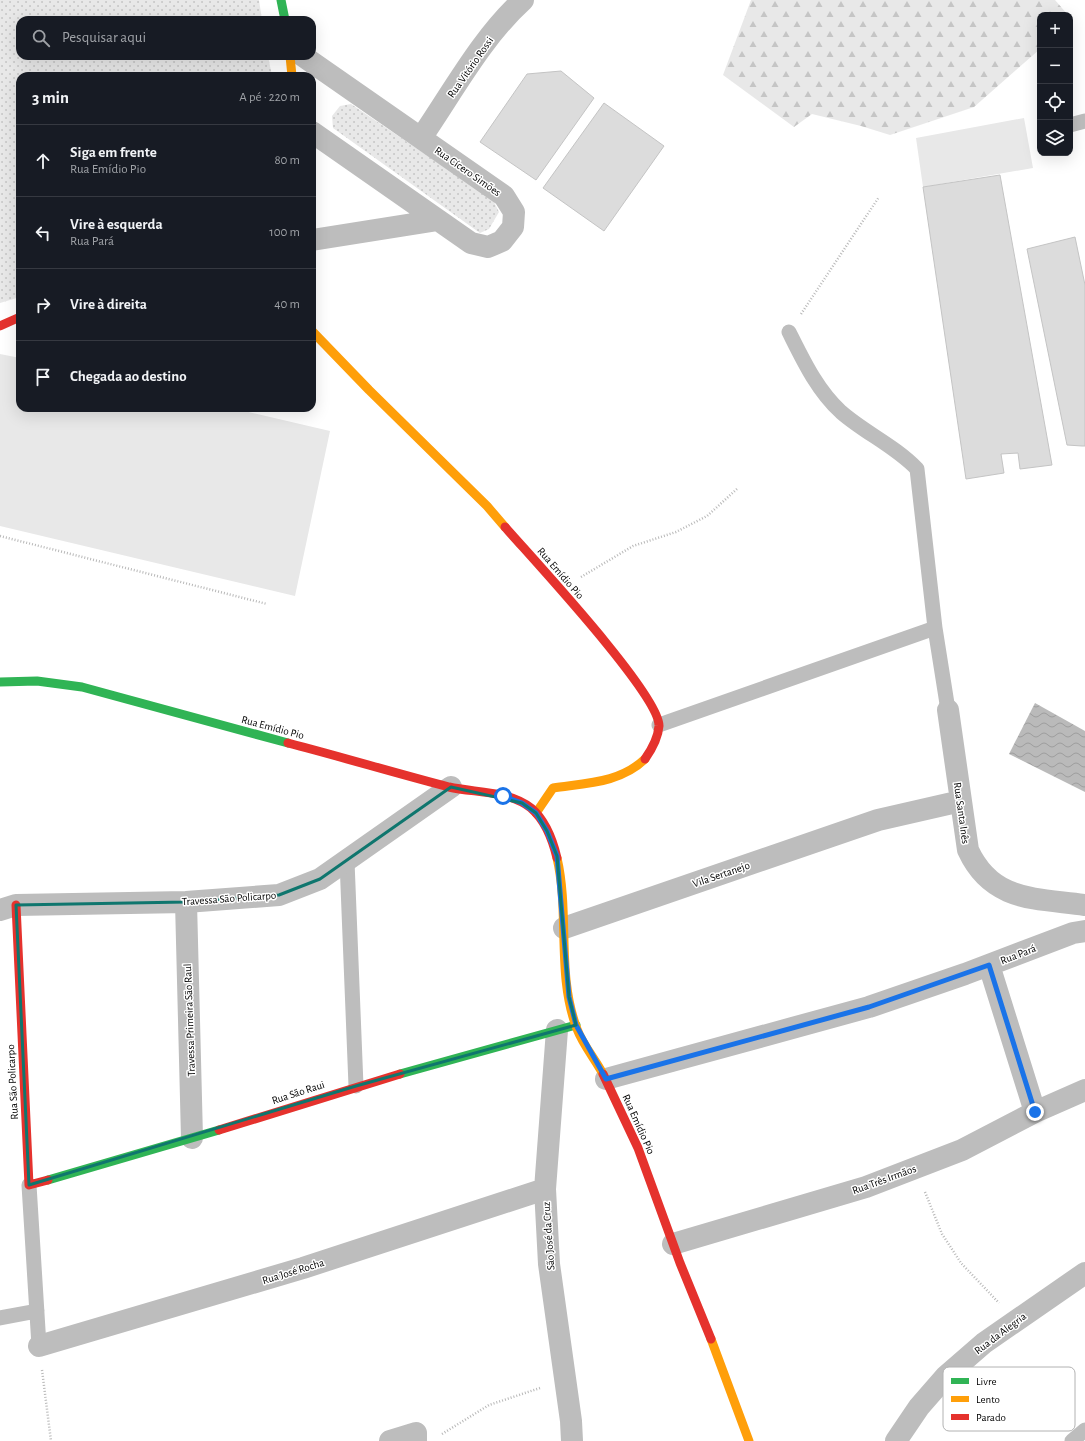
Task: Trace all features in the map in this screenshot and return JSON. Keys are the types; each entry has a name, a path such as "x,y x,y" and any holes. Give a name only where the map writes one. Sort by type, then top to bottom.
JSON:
{"street":[{"path":"281,0 284,16"},
{"name":"Rua Vitório Rossi","path":"421,138 486,42 510,12 523,0"},
{"path":"290,60 292,72"},
{"name":"Rua Cícero Simões","path":"309,60 504,196 514,212 513,227 502,241 488,247 471,243 316,135"},
{"path":"316,239 438,220"},
{"path":"0,326 16,319"},
{"name":"Rua Emídio Pio","path":"316,335 369,390 487,506 620,660 654,708 659,725"},
{"name":"Rua Emídio Pio","path":"0,682 37,681 82,687 451,787 503,796 522,803 536,813 547,831 557,856 564,928 565,966 569,997 566,1028 606,1079 639,1150 673,1244 716,1353 734,1391 750,1441"},
{"name":"Rua Santa Inês","path":"948,710 968,850 975,865 996,886 1015,895 1085,905"},
{"path":"536,813 553,788 610,780 629,772 645,760 655,744 659,725"},
{"name":"Travessa São Policarpo","path":"8,907 186,902 279,895 320,879 451,787"},
{"name":"Vila Sertanejo","path":"564,928 878,820 961,800"},
{"name":"Travessa Primeira São Raul","path":"186,902 192,1138"},
{"name":"Rua São Policarpo","path":"8,907 29,1185"},
{"name":"Rua Pará","path":"606,1079 869,1007 989,965 1073,933 1085,930"},
{"path":"989,965 1035,1112"},
{"name":"Rua São Raui","path":"29,1185 192,1138 356,1086 566,1028"},
{"name":"São José da Cruz","path":"566,1028 545,1189 550,1264 571,1421 572,1441"},
{"name":"Rua Três Irmãos","path":"673,1244 866,1187 962,1150 1035,1112 1085,1090"},
{"name":"Rua José Rocha","path":"39,1346 303,1268 545,1189"},
{"name":"Rua da Alegria","path":"956,1367 984,1343 1085,1273"},
{"name":"Rua da Alegria","path":"896,1441 919,1407 943,1379"},
{"path":"390,1441 423,1437"}],"lane":[{"path":"1073,123 1085,121"},
{"path":"789,332 810,373 840,411 875,438 904,455 917,470 935,628 948,710"},
{"path":"659,725 935,628"},
{"path":"347,861 356,1086"},
{"path":"29,1185 39,1346"},
{"path":"0,1318 37,1311"},
{"path":"1072,1441 1085,1430"}],"path":[{"path":"789,332 879,196"},
{"path":"559,590 633,546 676,532 707,516 737,489"},
{"path":"0,536 267,604"},
{"path":"915,1168 942,1234 961,1263 1016,1320"},
{"path":"39,1346 51,1441"},
{"path":"423,1437 489,1405 565,1379"}],"highlighted area":[{"path":"451,787 522,803 536,813 547,831 557,856 569,997 576,1025 356,1086 29,1185 16,905 186,902 279,895 320,879"}],"green space":[{"path":"0,0 259,0 261,16 16,16 16,60 269,60 271,72 16,72 16,298 0,303"},
{"path":"751,0 1055,0 1065,12 1037,12 1037,52 974,107 890,135 812,114 794,127 723,75"},
{"path":"351,104 493,200 499,212 489,229 480,233 333,128 332,116 340,106"},
{"path":"1024,118 1033,168 923,187 916,138"},
{"path":"0,354 16,357 16,412 248,412 330,431 295,596 0,526"}],"water":[{"path":"1035,703 1085,731 1085,792 1009,754"}],"building":[{"path":"561,71 594,98 536,180 480,142 527,74"},
{"path":"604,103 664,146 604,231 543,188"},
{"path":"1000,175 1052,465 1020,469 1018,453 1001,454 1004,473 966,479 923,187"},
{"path":"1075,237 1085,285 1085,446 1067,445 1027,249"}],"traffic: fast":[{"path":"281,0 284,16"},
{"path":"0,682 37,681 82,687 288,743"},
{"path":"400,1074 576,1025"},
{"path":"48,1180 219,1130"}],"traffic: slow":[{"path":"290,60 292,72"},
{"path":"316,335 369,390 487,506 505,527"},
{"path":"536,813 553,788 602,781 625,773 645,759"},
{"path":"557,858 561,879 565,965 571,1008 577,1029 603,1074"},
{"path":"711,1339 749,1441"}],"traffic: jam":[{"path":"0,326 16,319"},
{"path":"505,527 618,657 654,710 659,726 654,744 645,759"},
{"path":"288,743 449,787 502,795 522,802 531,808 540,818 551,838 557,858"},
{"path":"16,905 29,1185 48,1180"},
{"path":"219,1130 400,1074"},
{"path":"603,1074 638,1148 680,1263 711,1339"}],"route":[{"path":"503,796 522,803 536,813 547,831 557,856 564,928 565,966 569,997 576,1025 606,1079 869,1007 989,965 1035,1112"}]}
